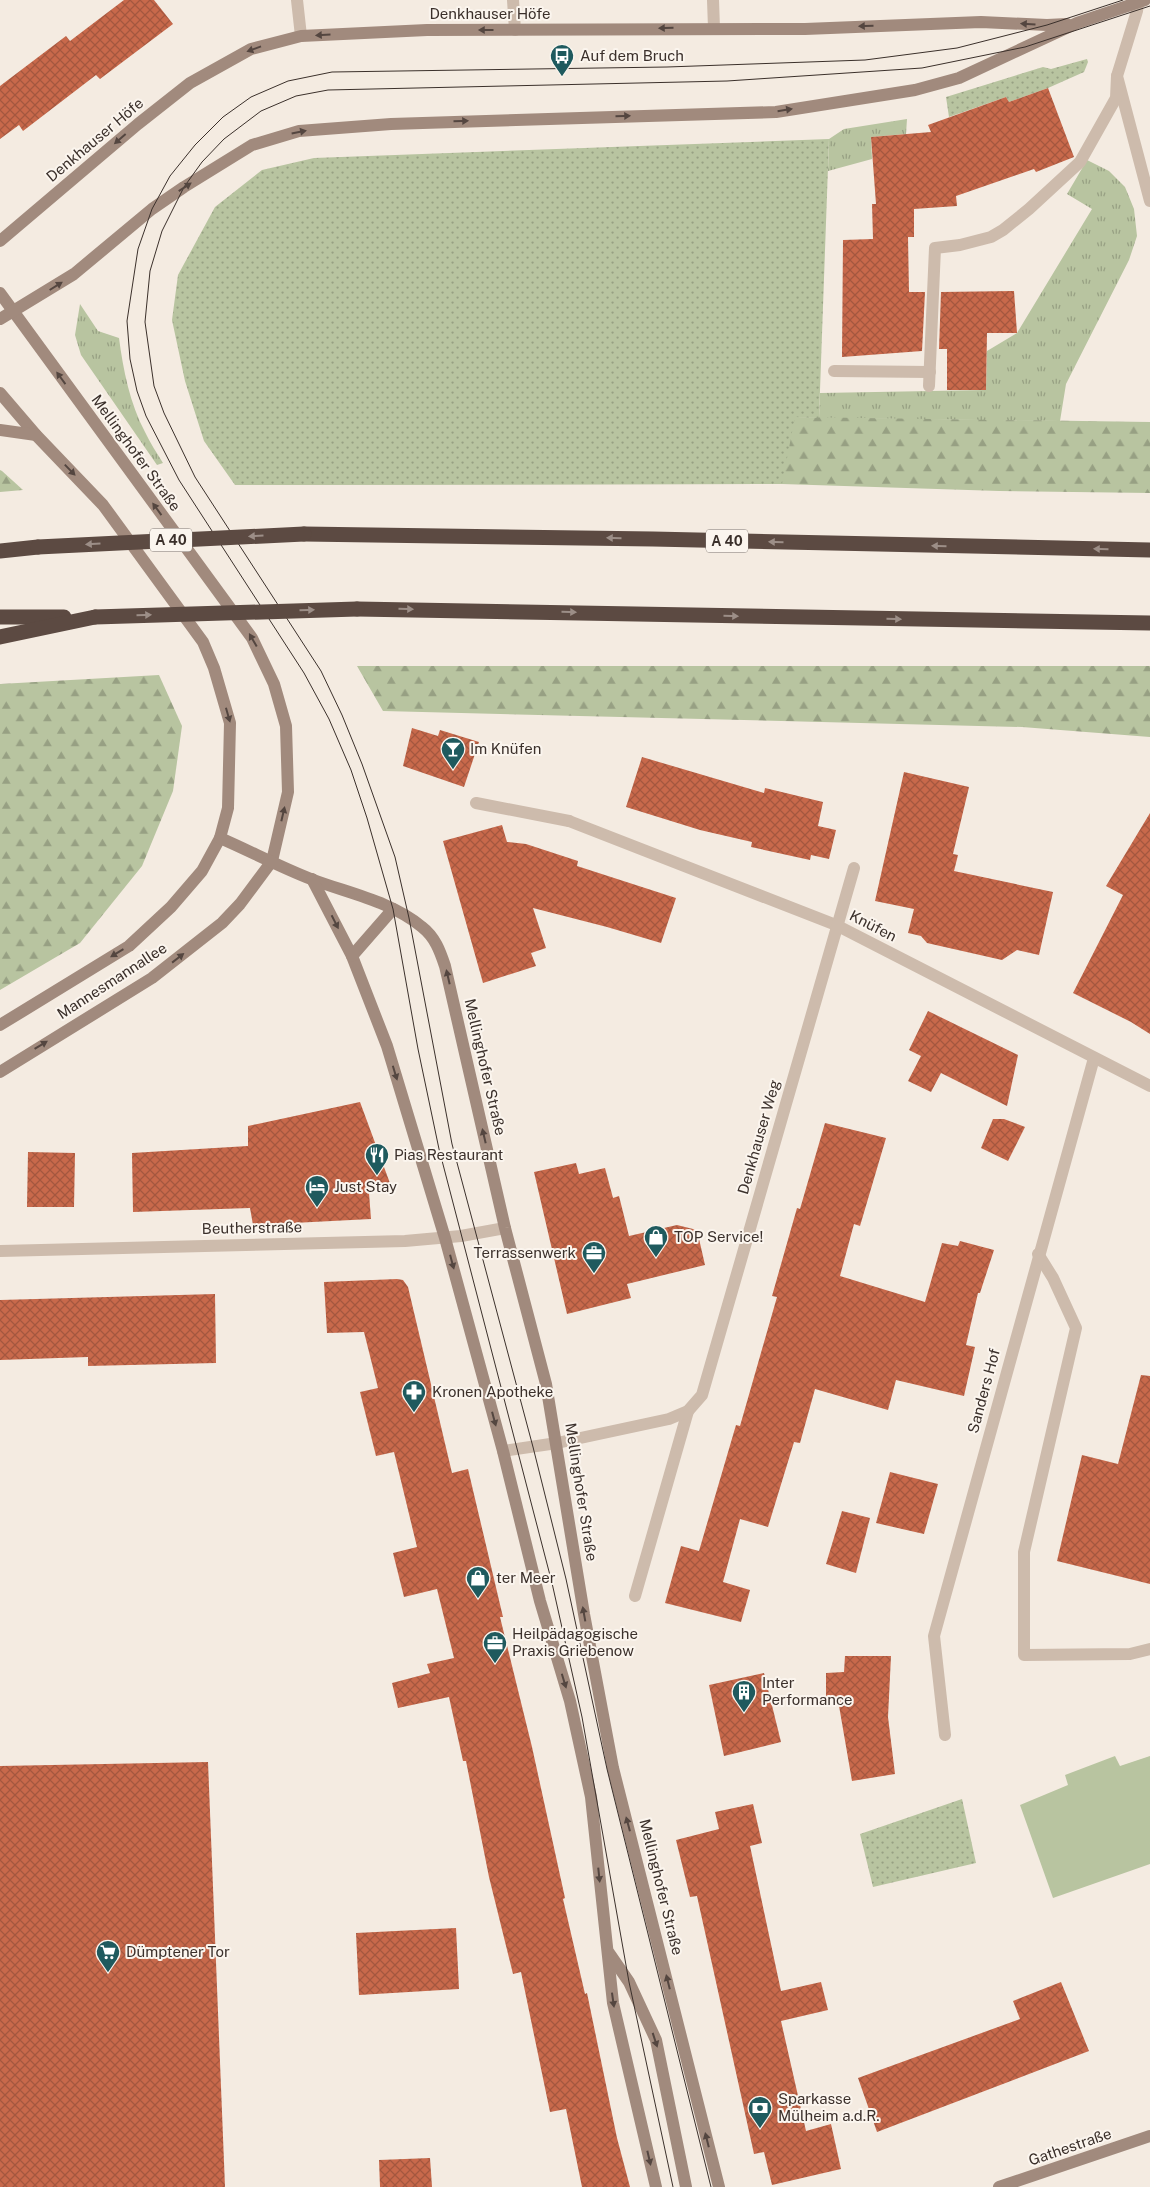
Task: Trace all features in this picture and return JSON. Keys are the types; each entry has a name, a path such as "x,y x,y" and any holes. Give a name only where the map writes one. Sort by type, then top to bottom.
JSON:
{"highway":[{"name":"A 40","path":"0,550 304,534 653,539 1150,550"},
{"path":"0,617 95,617 357,608 1150,623"},
{"path":"0,637 95,617"}],"street":[{"path":"298,0 301,36"},
{"path":"514,0 515,30"},
{"path":"713,0 714,28"},
{"path":"834,371 930,379 935,248 960,245 991,237 1003,230 1030,210 1080,162 1116,98 1117,76 1137,12 1142,2"},
{"name":"Denkhauser Höfe","path":"0,319 74,274 152,210 184,187 252,145 299,131 391,124 776,112 915,90 959,78 1077,23 1142,2"},
{"name":"Denkhauser Höfe","path":"0,240 138,124 190,84 251,49 301,36 427,30 805,29 981,22 1047,25 1077,23"},
{"path":"1117,76 1150,202"},
{"name":"Mellinghofer Straße","path":"0,293 252,638 270,676 286,726 288,792 272,861"},
{"path":"0,393 36,435 103,504 203,642 214,668 230,723 228,808 220,838"},
{"path":"0,430 36,435"},
{"name":"Knüfen","path":"476,803 569,821 836,925 1150,1086"},
{"name":"Mellinghofer Straße","path":"220,838 312,879 393,909 423,927 436,941 445,966 505,1228 546,1384 584,1614 613,1768 719,2187"},
{"name":"Mannesmannallee","path":"0,1025 129,946 171,907 202,871 220,838"},
{"name":"Mannesmannallee","path":"0,1072 152,978 222,923 240,904 272,861"},
{"name":"Denkhauser Weg","path":"634,1596 688,1411 702,1396 836,925 854,868"},
{"path":"312,879 352,956 387,1046 446,1238 503,1451 540,1600 570,1701 591,1797 613,2003 656,2187"},
{"path":"352,956 393,909"},
{"name":"Sanders Hof","path":"945,1735 934,1636 1038,1254 1094,1058"},
{"name":"Beutherstraße","path":"0,1250 405,1241 446,1238 505,1228"},
{"path":"1038,1254 1053,1278 1076,1328 1024,1552 1024,1655 1130,1654 1150,1649"},
{"path":"503,1451 557,1443 669,1419 688,1411"},
{"path":"608,1951 629,1982 656,2040 686,2187"},
{"name":"Gathestraße","path":"1000,2187 1150,2136"}],"green space":[{"path":"1087,59 1088,62 1084,72 1048,88 1009,102 1006,97 949,117 946,97 1043,67 1051,69"},
{"path":"907,119 906,134 871,137 872,159 828,171 829,139 844,129"},
{"path":"829,139 819,418 795,417 782,484 235,485 204,441 185,381 172,320 178,275 215,207 262,170 314,158"},
{"path":"1087,160 1109,171 1125,187 1134,209 1137,236 1129,260 1066,384 1060,421 819,418 820,393 986,390 987,351 1017,333 1092,209 1067,194"},
{"path":"80,304 98,331 119,338 125,374 135,410 147,436 163,463 157,465 81,355 75,335"},
{"path":"795,417 1150,422 1150,493 999,491 782,484 235,485 346,430"},
{"path":"0,470 2,471 23,490 0,492"},
{"path":"357,666 1150,666 1150,737 1022,727 383,711"},
{"path":"159,675 182,726 173,791 142,866 80,943 0,990 0,684"},
{"path":"1115,1756 1120,1766 1150,1756 1150,1864 1053,1898 1020,1805 1068,1785 1065,1775"},
{"path":"962,1799 976,1863 873,1887 860,1834"}],"building":[{"path":"124,0 154,0 173,24 100,79 96,75 23,131 19,125 0,139 0,86 66,36 70,41"},
{"path":"1048,88 1074,157 1036,172 1034,169 956,196 957,206 914,209 914,237 908,237 909,292 925,292 922,351 842,357 843,240 873,239 872,204 876,204 871,137 931,132 928,125 1006,97 1009,102"},
{"path":"1014,291 1017,333 987,333 986,390 947,390 947,349 939,349 941,292"},
{"path":"412,728 438,736 440,730 479,742 464,787 403,766"},
{"path":"642,757 764,793 765,788 823,802 818,826 836,830 829,859 811,855 810,860 751,847 752,842 700,830 626,807"},
{"path":"904,772 969,787 953,854 958,855 954,871 1053,892 1039,955 1017,950 1002,960 927,943 921,936 908,933 914,909 875,901"},
{"path":"1150,813 1150,1034 1131,1022 1073,993 1123,895 1106,886"},
{"path":"502,825 507,842 526,844 578,861 577,866 676,898 661,943 533,908 546,948 531,953 536,966 483,983 443,841"},
{"path":"928,1011 1018,1055 1007,1106 941,1073 931,1092 908,1081 921,1056 909,1050"},
{"path":"360,1102 391,1186 369,1193 371,1219 253,1225 250,1208 133,1212 132,1153 248,1146 248,1126"},
{"path":"993,1119 1004,1119 1025,1127 1008,1161 981,1148"},
{"path":"825,1123 886,1138 860,1226 854,1224 840,1276 925,1302 942,1243 958,1246 960,1241 994,1250 980,1293 978,1293 966,1345 975,1347 964,1396 896,1380 888,1410 815,1389 800,1443 794,1442 768,1527 740,1519 723,1582 750,1590 741,1622 665,1603 681,1546 699,1551 736,1425 740,1426 777,1297 772,1296 797,1208 800,1209"},
{"path":"28,1152 75,1153 74,1207 27,1207"},
{"path":"576,1163 579,1174 605,1168 613,1198 619,1196 629,1236 677,1225 697,1230 705,1265 627,1284 631,1298 567,1314 534,1172"},
{"path":"403,1280 408,1287 452,1473 468,1469 503,1617 500,1617 532,1747 565,1898 563,1899 585,1994 587,1993 617,2138 630,2187 582,2187 566,2109 550,2112 521,1972 513,1974 489,1877 466,1761 463,1761 449,1697 398,1708 392,1683 430,1673 427,1664 454,1658 437,1589 404,1597 393,1553 417,1547 394,1452 376,1456 360,1392 378,1388 364,1332 327,1333 324,1282"},
{"path":"215,1294 216,1363 88,1366 88,1357 0,1360 0,1300"},
{"path":"1141,1375 1150,1376 1150,1584 1057,1561 1082,1455 1118,1464"},
{"path":"890,1472 938,1484 924,1534 876,1523"},
{"path":"842,1511 870,1518 856,1573 826,1564"},
{"path":"845,1656 891,1656 888,1717 895,1774 852,1781 838,1700 826,1700 826,1673 844,1672"},
{"name":"Inter Performance","path":"764,1673 781,1742 724,1756 709,1685"},
{"name":"Dümptener Tor","path":"208,1762 225,2187 0,2187 0,1766"},
{"path":"753,1804 762,1843 750,1846 781,1991 821,1982 828,2010 781,2021 806,2131 831,2124 841,2169 772,2185 764,2152 754,2154 697,1896 690,1897 676,1840 719,1829 715,1812"},
{"path":"456,1928 459,1989 359,1995 356,1933"},
{"path":"1061,1982 1089,2051 877,2132 858,2078 1020,2019 1013,2001"},
{"path":"430,2158 432,2187 380,2187 379,2160"}],"tram line":[{"path":"673,2187 629,1982 582,1717 552,1583 439,1149 418,1049 393,909 351,770 329,719 304,673 179,480 146,416 137,391 130,359 127,321 138,249 152,209 170,176 195,145 223,117 251,97 288,81 332,72 667,67 865,60 957,48 1047,25 1123,0"},
{"path":"711,2187 607,1769 566,1579 533,1447 452,1144 409,918 395,857 362,764 321,671 195,477 164,413 154,386 145,322 150,271 162,231 184,187 202,162 224,139 261,111 296,96 328,90 727,81 922,68 1025,47 1150,6"}],"place":[{"name":"Auf dem Bruch","path":"562,77"},
{"name":"Im Knüfen","path":"453,770"},
{"name":"Pias Restaurant","path":"377,1176"},
{"name":"Just Stay","path":"317,1208"},
{"name":"TOP Service!","path":"656,1258"},
{"name":"Terrassenwerk","path":"594,1274"},
{"name":"Kronen Apotheke","path":"414,1413"},
{"name":"ter Meer","path":"478,1599"},
{"name":"Heilpädagogische Praxis Griebenow","path":"495,1664"},
{"name":"Inter Performance","path":"744,1713"},
{"name":"Dümptener Tor","path":"108,1973"},
{"name":"Sparkasse Mülheim a.d.R.","path":"760,2129"}]}
